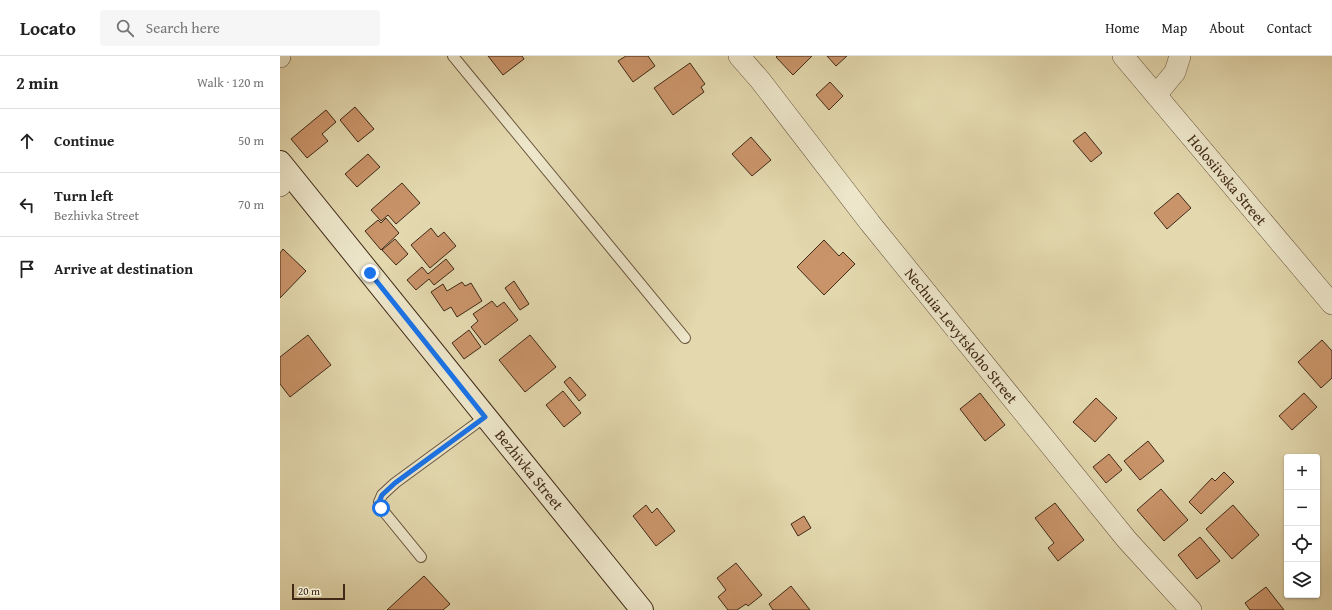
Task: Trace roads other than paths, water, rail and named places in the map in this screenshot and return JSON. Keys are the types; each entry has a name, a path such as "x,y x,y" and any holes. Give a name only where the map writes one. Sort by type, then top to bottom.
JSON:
{"main road":[{"name":"Bezhivka Street","path":"283,174 485,417 642,610"}],"street":[{"name":"Nechuia-Levytskoho Street","path":"739,56 760,80 875,229 1127,540 1191,610"},
{"name":"Holosiivska Street","path":"1123,56 1332,304"},
{"path":"1156,96 1175,72 1180,56"}],"lane":[{"path":"453,56 685,338"},
{"path":"421,557 381,508 379,502 382,495 395,483 485,417"}]}
